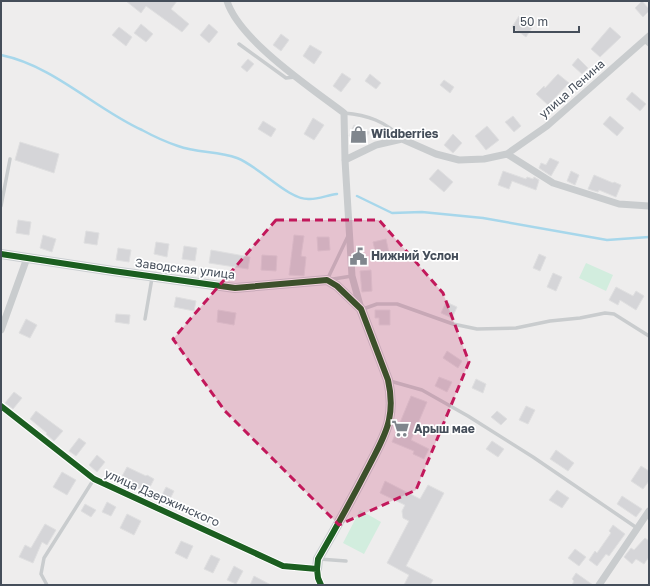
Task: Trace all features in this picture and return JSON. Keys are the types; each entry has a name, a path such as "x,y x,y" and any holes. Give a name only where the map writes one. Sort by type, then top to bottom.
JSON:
{"street":[{"path":"227,1 230,9 250,37 297,77 344,112 345,160 352,276 361,309 376,353 388,380 390,391 391,406 389,420 383,437 352,500 317,564 318,578 321,585"},
{"name":"улица Ленина","path":"507,154 547,126 647,41"},
{"path":"345,160 376,145 402,139 436,154 459,160 484,159 507,154 553,183 619,204 649,206"},
{"name":"Заводская улица","path":"1,254 235,288 326,280"},
{"path":"1,330 4,313 28,258"},
{"path":"326,280 337,286 361,309"},
{"name":"улица Дзержинского","path":"1,406 94,479 284,566 317,564"},
{"path":"599,585 649,511"}],"lane":[{"path":"239,44 286,78 297,77"},
{"path":"344,112 374,118 394,130 402,139"},
{"path":"1,206 10,159"},
{"path":"326,280 349,233"},
{"path":"145,319 152,276"},
{"path":"326,280 352,276"},
{"path":"361,309 366,306 377,304 397,304 453,324 477,328 516,328 550,321 580,318 605,313 614,314 649,336"},
{"path":"388,380 422,390 468,416 533,457 637,528"},
{"path":"47,585 41,574 44,558 94,479"},
{"path":"317,564 346,561"}],"highlighted area":[{"path":"276,220 379,220 443,293 469,362 416,490 339,525 225,411 173,339"}],"green space":[{"path":"586,263 613,275 606,291 579,278"},
{"path":"360,510 381,522 364,554 343,543"}],"building":[{"path":"126,1 177,1 171,9 189,24 182,32 146,6 141,13"},
{"path":"642,1 649,9 643,17 635,8"},
{"path":"519,16 533,26 526,37 512,27"},
{"path":"141,24 153,34 146,42 134,33"},
{"path":"209,24 218,32 209,43 200,35"},
{"path":"119,27 132,37 126,46 112,35"},
{"path":"610,27 621,37 600,57 591,49"},
{"path":"281,34 289,40 281,51 273,45"},
{"path":"310,45 322,52 314,64 303,56"},
{"path":"578,58 588,68 582,74 572,65"},
{"path":"248,59 254,64 247,72 241,67"},
{"path":"342,73 351,79 341,92 333,86"},
{"path":"370,74 381,83 376,89 365,81"},
{"path":"558,74 569,83 548,105 536,94 544,86 545,88"},
{"path":"444,80 454,87 450,93 440,85"},
{"path":"632,92 646,104 640,111 626,99"},
{"path":"513,116 521,126 514,132 505,122"},
{"path":"610,116 624,128 617,136 603,124"},
{"path":"313,118 324,125 314,140 304,134"},
{"path":"263,121 276,129 271,137 258,129"},
{"path":"354,125 369,132 365,142 349,136"},
{"path":"487,126 499,140 486,150 475,136"},
{"path":"453,134 462,143 453,153 444,145"},
{"path":"20,142 59,154 54,173 15,160"},
{"path":"550,158 559,162 551,176 539,168 541,163 546,165"},
{"path":"438,169 453,182 444,192 429,179"},
{"path":"503,171 526,179 527,177 533,179 534,177 539,180 536,190 512,181 509,189 498,185"},
{"path":"571,171 579,175 575,185 567,181"},
{"path":"594,175 621,185 616,197 599,190 598,192 588,189"},
{"path":"18,220 31,222 29,235 16,233"},
{"path":"86,231 99,233 97,245 84,243"},
{"path":"43,235 56,239 52,252 40,248"},
{"path":"294,235 304,236 301,256 306,257 304,276 289,275"},
{"path":"317,237 329,237 330,250 318,251"},
{"path":"386,239 389,253 376,255 373,242"},
{"path":"156,242 169,244 167,257 154,254"},
{"path":"184,246 197,248 195,261 182,259"},
{"path":"118,248 131,250 129,262 116,260"},
{"path":"211,250 250,257 248,269 209,263"},
{"path":"539,254 546,257 540,271 533,268"},
{"path":"262,255 277,256 276,271 261,270"},
{"path":"371,270 372,291 362,292 360,271"},
{"path":"553,273 562,277 556,291 547,287"},
{"path":"616,287 633,296 636,291 644,296 636,310 620,300 618,305 609,300"},
{"path":"176,297 196,301 194,311 174,307"},
{"path":"446,302 457,307 452,318 441,313"},
{"path":"218,310 236,313 234,325 217,322"},
{"path":"375,310 390,310 390,325 379,325 379,318 375,318"},
{"path":"116,314 130,315 129,324 115,322"},
{"path":"26,319 37,325 30,338 19,333"},
{"path":"447,351 462,361 458,368 443,358"},
{"path":"439,377 452,382 447,392 435,386"},
{"path":"476,379 486,384 483,393 472,388"},
{"path":"14,392 22,398 13,409 5,403"},
{"path":"411,396 427,402 411,440 429,449 424,459 413,454 414,451 392,442"},
{"path":"526,406 535,410 528,424 519,420"},
{"path":"36,411 63,431 54,441 30,419"},
{"path":"497,411 507,419 501,425 491,417"},
{"path":"79,438 86,443 76,456 69,451"},
{"path":"492,441 504,449 498,457 486,449"},
{"path":"556,450 574,463 568,471 550,459"},
{"path":"97,455 105,462 97,472 89,465"},
{"path":"641,466 649,471 649,481 643,489 631,481"},
{"path":"127,467 154,479 147,493 120,480"},
{"path":"62,472 76,480 67,495 53,487"},
{"path":"385,481 420,499 428,485 444,493 406,566 433,580 430,585 404,585 409,575 387,563 409,521 403,518 402,511 405,505 380,493"},
{"path":"166,487 174,491 167,505 159,501"},
{"path":"557,490 569,498 562,508 549,500"},
{"path":"622,496 642,509 636,517 617,504"},
{"path":"107,502 116,507 111,516 102,512"},
{"path":"85,504 96,510 91,517 81,511"},
{"path":"127,514 141,521 134,535 120,528"},
{"path":"45,524 56,530 47,545 42,542 33,563 19,557 25,545 31,548"},
{"path":"613,525 625,534 609,556 606,554 597,566 589,560 595,551 597,553 611,533 609,531"},
{"path":"645,538 649,541 649,557 644,564 636,559 632,564 624,557 631,548 634,550"},
{"path":"181,541 193,546 187,559 175,553"},
{"path":"575,549 586,557 579,566 568,558"},
{"path":"211,555 220,559 213,573 204,569"},
{"path":"234,566 243,571 236,584 227,580"},
{"path":"576,573 593,585 572,585 574,581 572,579"},
{"path":"254,576 271,585 250,585"}],"waterway":[{"path":"1,55 20,60 39,68 124,121 160,139 185,148 222,154 246,162 293,195 310,199 337,194"},
{"path":"357,196 392,213 422,212 483,218 607,240 649,237"}],"cycle path":[{"path":"1,254 235,288 327,280 337,286 361,309 388,380 391,410 388,426 381,442 318,559 317,569"},
{"path":"1,406 94,479 283,566 317,569 318,578 321,585"}],"place":[{"name":"Wildberries","path":"358,134"},
{"name":"Нижний Услон","path":"358,256"},
{"name":"Арыш мае","path":"401,429"}]}
